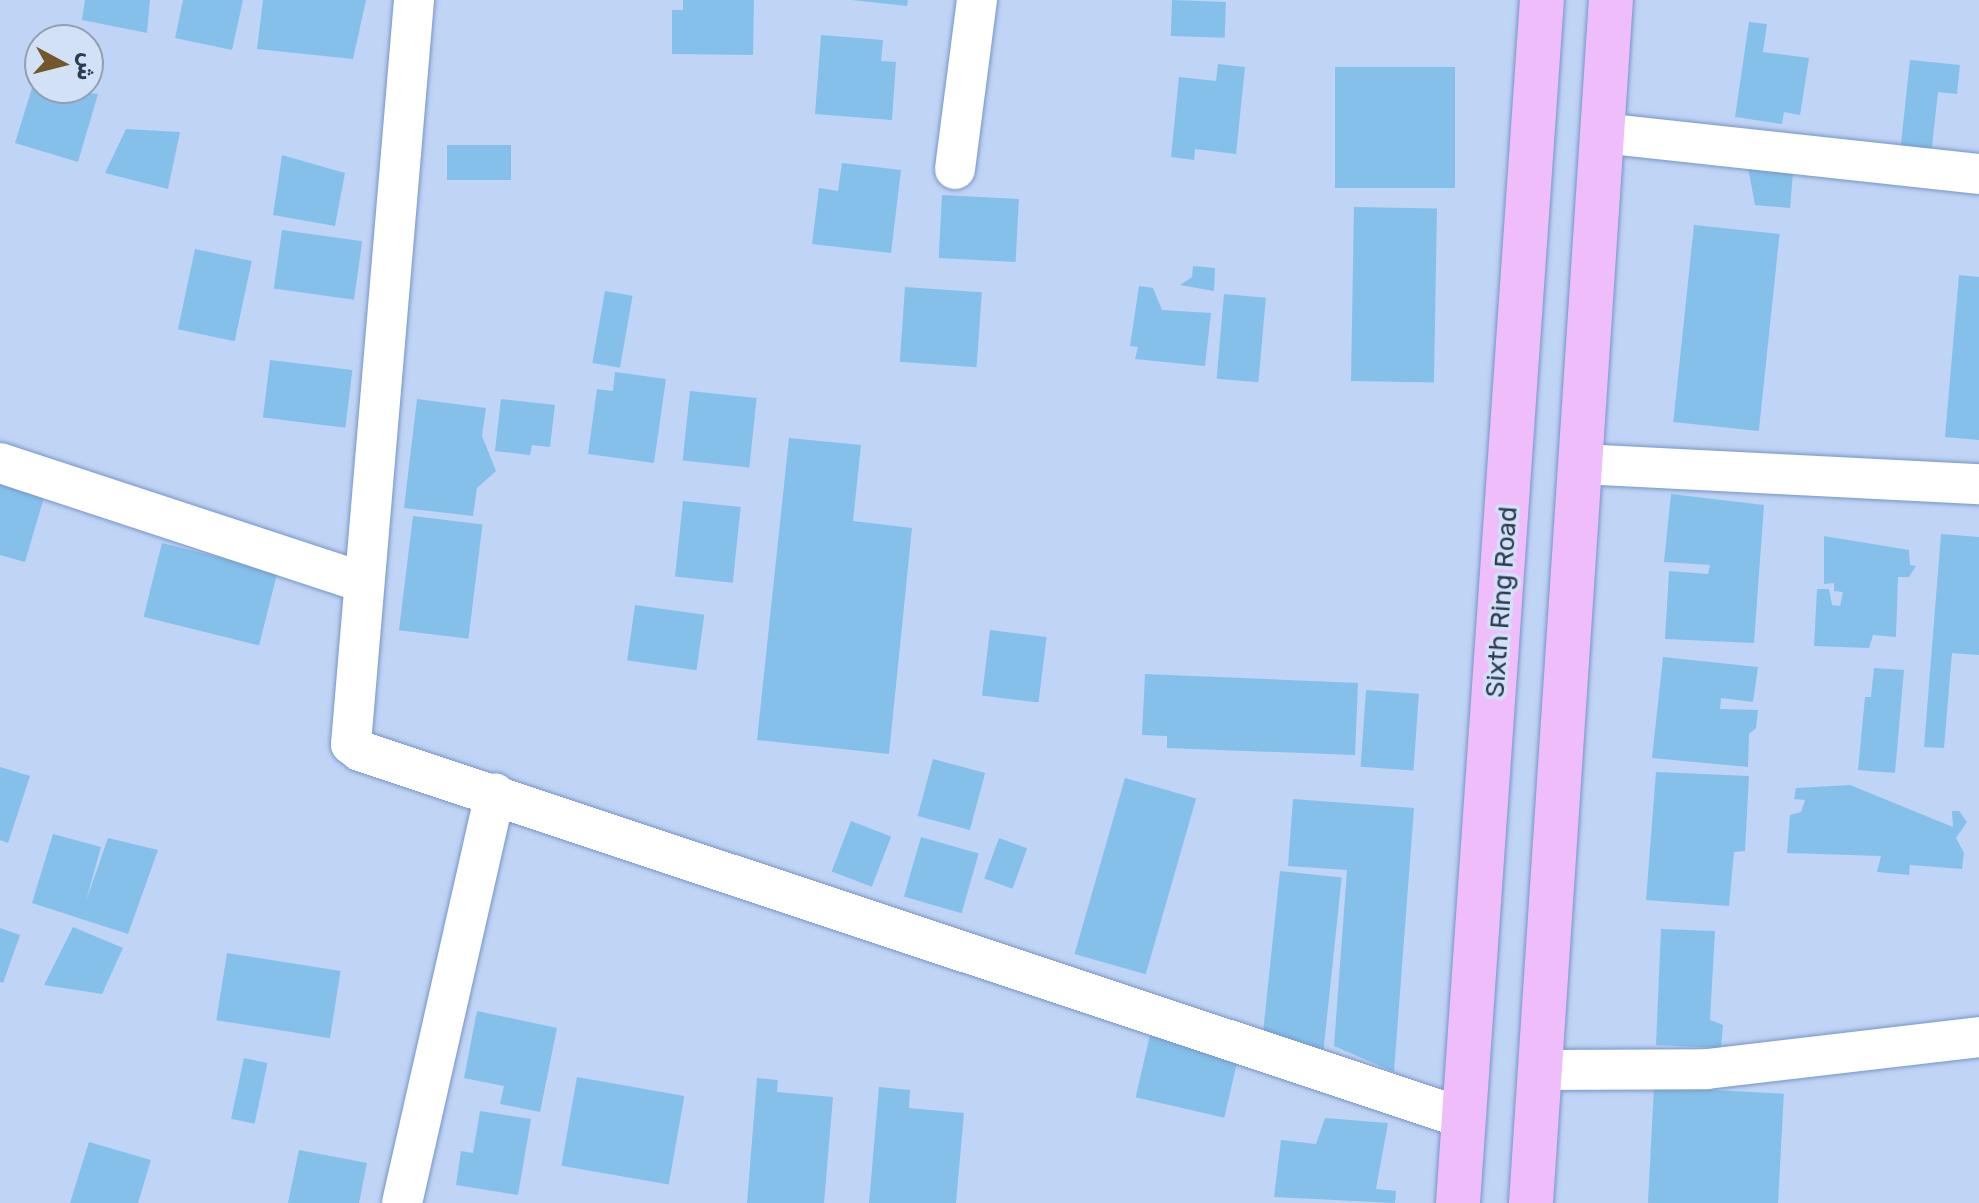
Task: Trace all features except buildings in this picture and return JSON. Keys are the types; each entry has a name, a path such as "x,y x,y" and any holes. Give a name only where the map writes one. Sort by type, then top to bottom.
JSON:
{"highway":[{"name":"Sixth Ring Road","path":"1458,1203 1476,990 1542,0"},
{"path":"1531,1203 1611,0"},
{"path":"1476,990 1546,995"}],"street":[{"path":"414,0 351,744 360,751 495,793 1463,1118"},
{"path":"955,169 977,0"},
{"path":"1602,133 1979,174"},
{"path":"0,463 363,582"},
{"path":"1581,464 1979,484"},
{"path":"402,1203 495,793"},
{"path":"1541,1070 1707,1069 1979,1037"}]}
